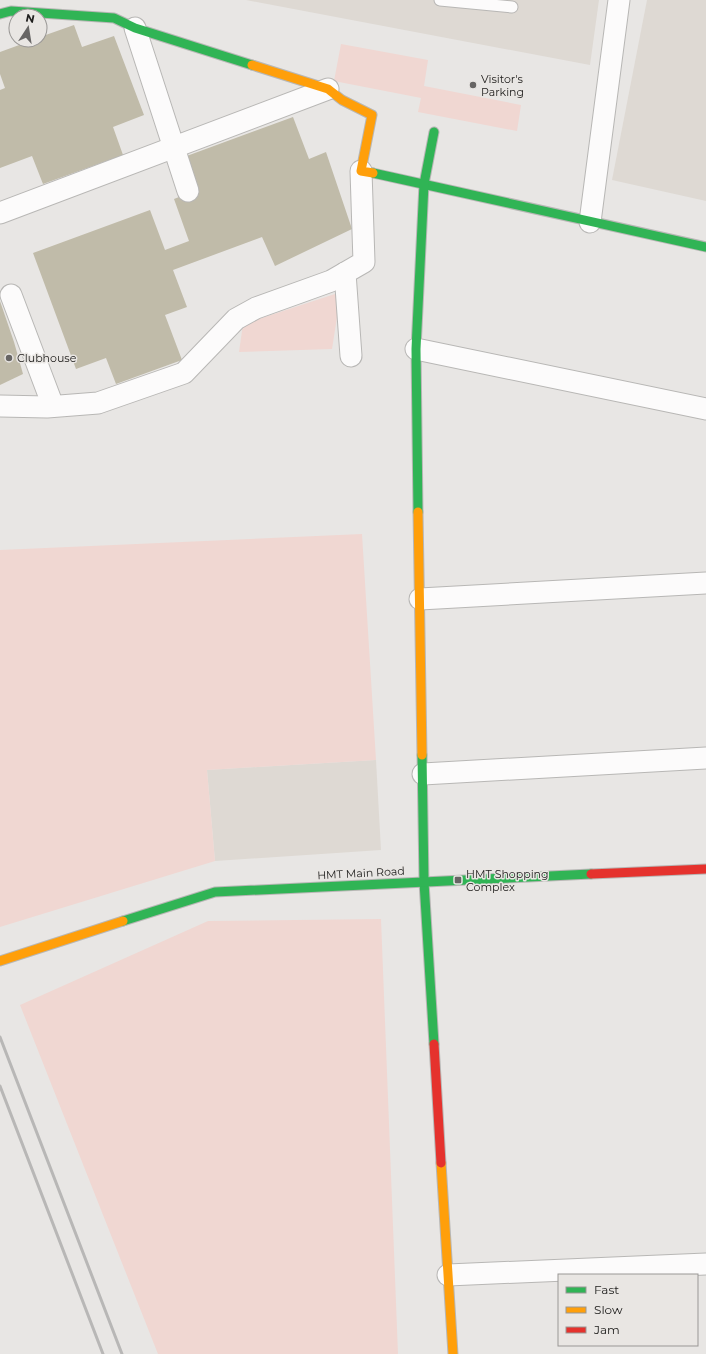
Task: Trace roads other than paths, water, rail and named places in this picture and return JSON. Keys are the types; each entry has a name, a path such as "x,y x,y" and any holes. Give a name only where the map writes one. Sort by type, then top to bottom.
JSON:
{"street":[{"path":"590,222 619,0"},
{"path":"0,14 11,11 114,18 135,28 328,89 342,100 372,115 361,171 364,262 332,281 256,308 236,319 184,372 98,403 53,406 0,406"},
{"path":"135,28 188,191"},
{"path":"0,213 328,89"},
{"path":"434,132 424,184 416,349 424,882 453,1354"},
{"path":"361,171 706,247"},
{"path":"345,273 351,356"},
{"path":"11,295 53,406"},
{"path":"416,349 706,409"},
{"path":"420,599 706,583"},
{"path":"423,774 706,758"},
{"name":"HMT Main Road","path":"0,961 215,892 706,869"},
{"path":"448,1275 706,1264"}],"lane":[{"path":"440,0 512,7"}],"railway":[{"path":"0,1037 122,1354"},
{"path":"0,1086 103,1354"}],"place":[{"name":"Visitor's Parking","path":"473,85"},
{"name":"Clubhouse","path":"9,358"},
{"name":"HMT Shopping Complex","path":"458,880"}]}
